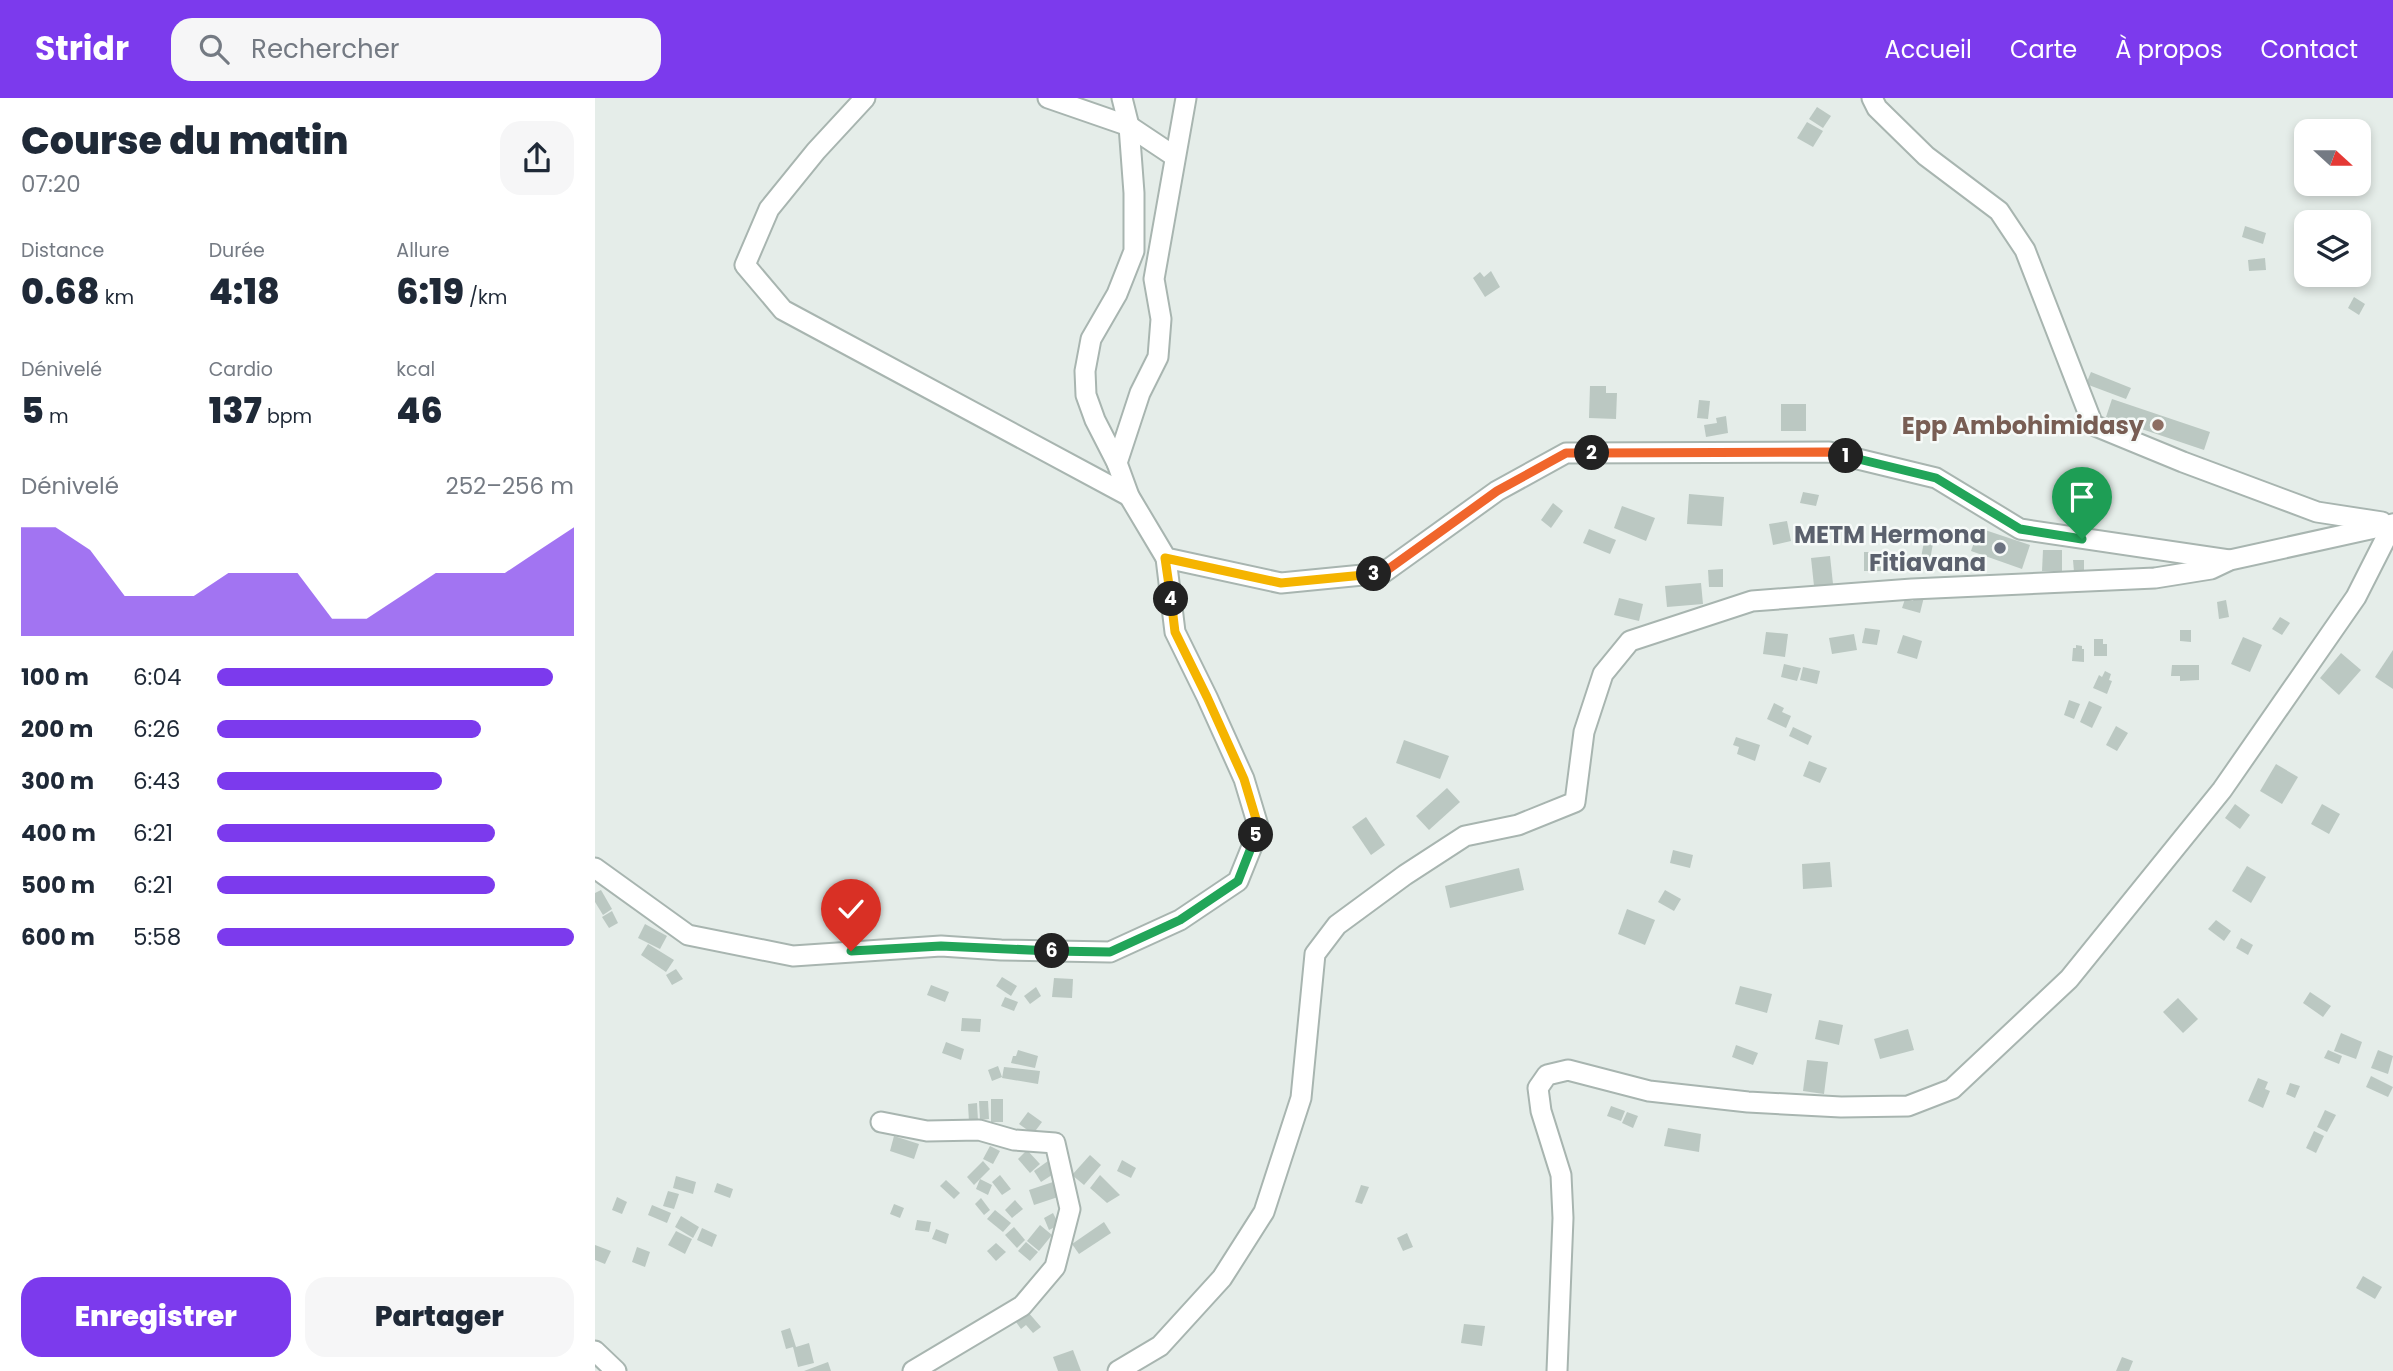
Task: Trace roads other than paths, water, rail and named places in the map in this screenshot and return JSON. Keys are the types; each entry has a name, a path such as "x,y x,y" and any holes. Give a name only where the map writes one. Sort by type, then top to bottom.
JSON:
{"street":[{"path":"865,98 816,151 769,209 745,265 783,310 1129,496"},
{"path":"1048,98 1129,126 1174,156"},
{"path":"595,868 688,934 793,956 941,946 1110,952 1180,920 1238,881 1259,829 1244,779 1175,632 1165,558 1129,496 1086,395 1085,370 1091,339 1117,295 1134,251 1134,193 1129,126 1122,98"},
{"path":"1117,463 1140,393 1158,357 1161,319 1154,279 1186,98"},
{"path":"1118,1371 1160,1346 1222,1278 1264,1212 1301,1098 1315,954 1337,925 1405,875 1465,836 1518,825 1576,802 1584,732 1604,674 1630,641 1752,601 1912,589 2155,578 2211,569 2230,560 2393,524 2317,512 2093,425 2025,250 1999,211 1926,156 1877,108 1872,98"},
{"path":"1165,558 1281,583 1383,573 1497,491 1566,453 1829,452 1936,478 2020,529 2230,560"},
{"path":"1556,1371 1563,1218 1561,1175 1541,1111 1538,1088 1547,1075 1567,1070 1649,1091 1748,1102 1841,1107 1908,1107 1952,1089 2069,979 2222,790 2356,597 2393,524"},
{"path":"881,1122 927,1131 979,1130 1014,1140 1055,1143 1070,1209 1055,1267 1022,1307 913,1371"},
{"path":"595,1351 616,1371"}],"place":[{"name":"Epp Ambohimidasy","path":"2158,425"},
{"name":"METM Hermona Fitiavana","path":"2000,548"}]}
